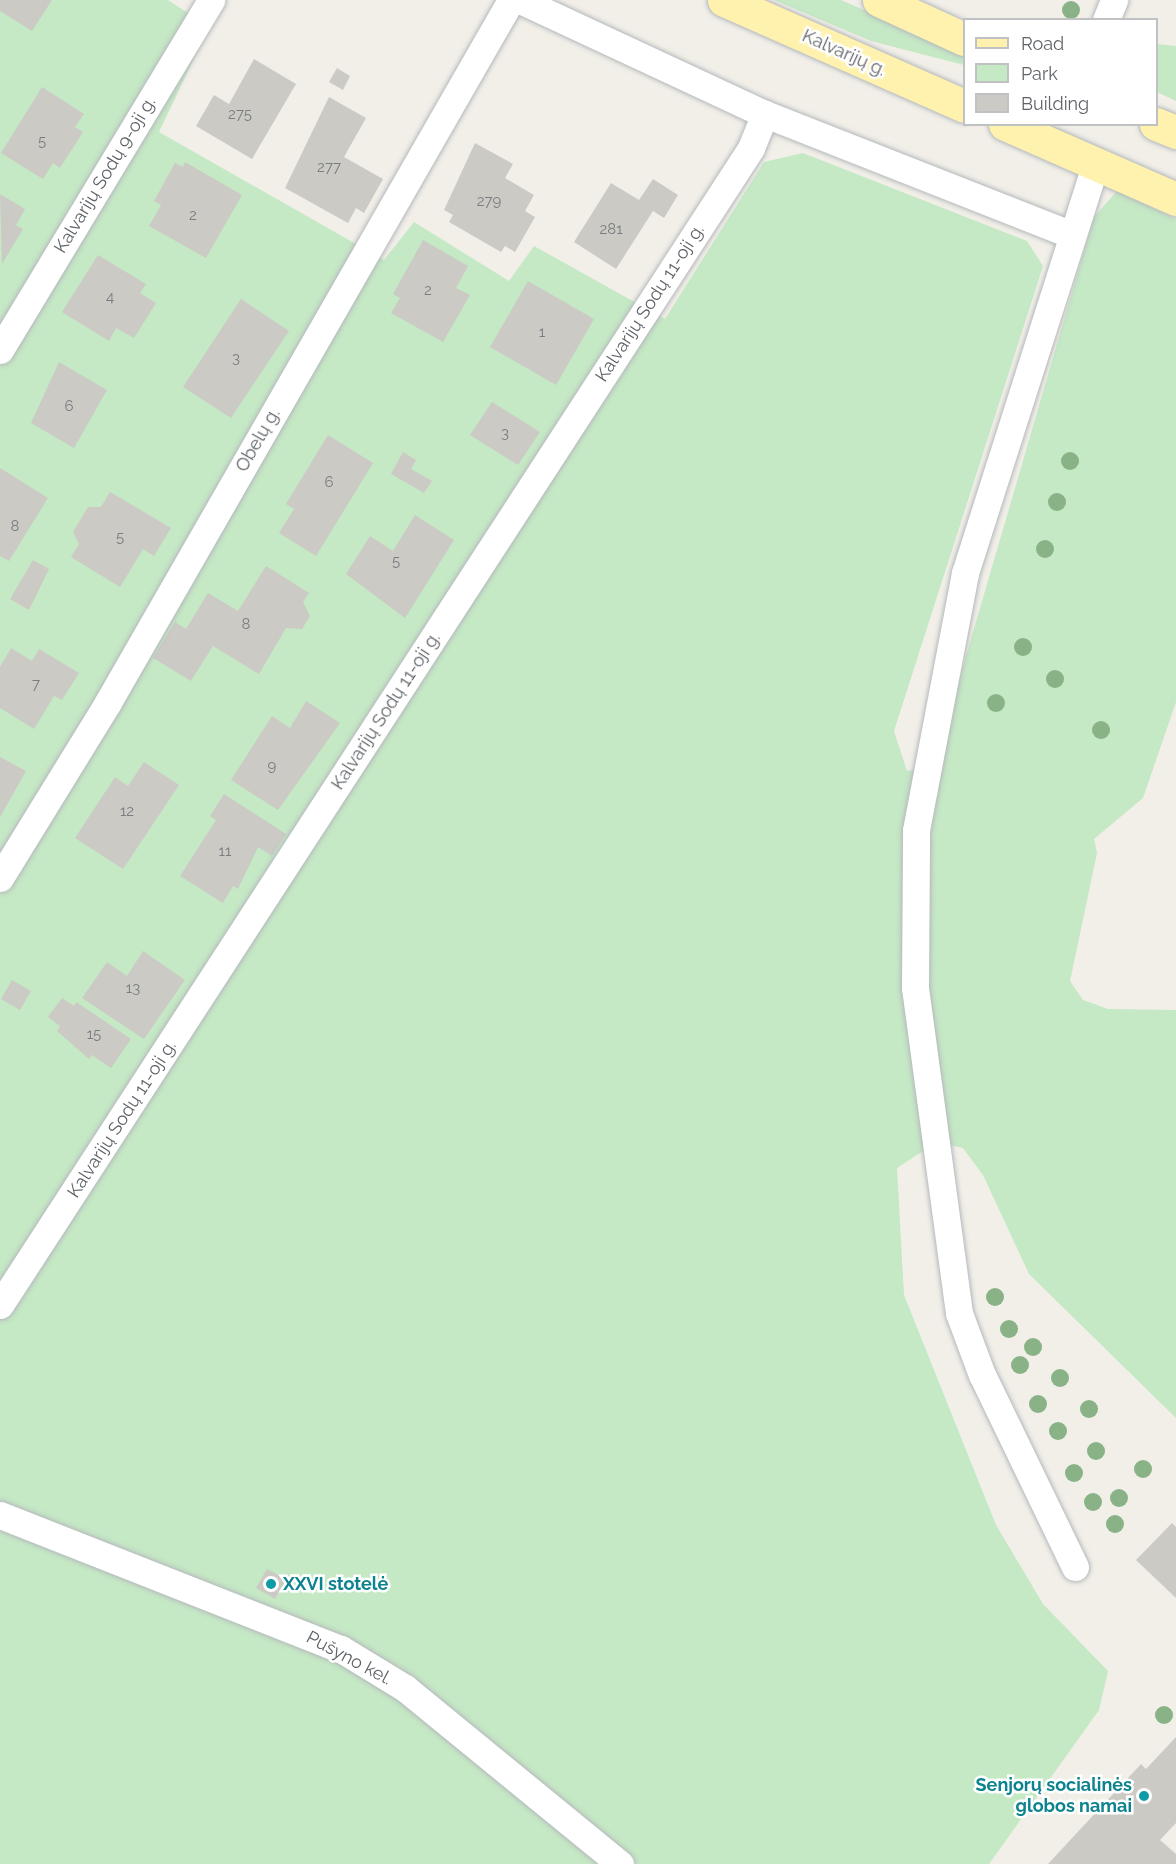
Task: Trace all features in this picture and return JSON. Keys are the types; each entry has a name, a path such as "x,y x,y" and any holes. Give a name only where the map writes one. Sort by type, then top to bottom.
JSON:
{"main road":[{"name":"Kalvarijų g.","path":"724,0 963,106"},
{"path":"879,0 963,39"},
{"path":"1158,125 1176,132"},
{"path":"1014,126 1060,136 1095,165 1176,199"}],"street":[{"name":"Kalvarijų Sodų 9-oji g.","path":"0,350 211,0"},
{"name":"Obelų g.","path":"0,878 107,704 511,0"},
{"path":"520,0 765,114 1070,234"},
{"path":"1107,18 1114,0"},
{"name":"Kalvarijų Sodų 11-oji g.","path":"0,1305 744,158 765,114"},
{"path":"1075,1567 987,1386 959,1313 915,988 915,830 965,573 1070,234 1095,165"},
{"name":"Pušyno kel.","path":"0,1515 340,1649 405,1688 620,1864"}],"green space":[{"path":"0,0 168,0 209,27 159,132 384,260 414,222 509,281 534,246 665,319 764,162 803,153 1027,241 1043,266 894,731 907,771 934,766 1094,217 1117,191 1176,219 1176,702 1143,798 1094,839 1097,853 1070,981 1083,1000 1108,1009 1176,1010 1176,1418 1029,1274 983,1175 963,1148 937,1142 897,1168 904,1295 996,1525 1043,1604 1108,1671 1099,1710 989,1864 0,1864"},
{"path":"774,0 841,0 963,54 963,65 871,41"},
{"path":"1158,44 1176,46 1176,101 1158,92"}],"building":[{"path":"0,0 52,0 32,31 0,11"},
{"path":"254,59 296,84 252,159 196,126 214,95 229,104"},
{"path":"337,68 350,76 343,90 329,82"},
{"path":"42,87 84,114 75,127 83,132 60,168 53,163 43,179 1,153"},
{"path":"329,97 366,118 344,157 383,179 364,213 356,208 348,223 285,188"},
{"path":"475,143 513,164 505,178 534,195 525,211 535,217 515,252 505,246 501,252 449,222 453,215 444,210"},
{"path":"185,162 242,195 206,258 149,226 161,205 154,201 175,163 183,167"},
{"path":"653,179 678,195 664,218 653,211 616,269 574,242 611,183 639,200"},
{"path":"0,194 25,209 16,225 23,229 2,264"},
{"path":"423,240 468,266 456,288 470,295 443,342 391,313 400,298 393,294"},
{"path":"98,255 146,284 140,293 156,303 134,338 116,328 109,341 62,312"},
{"path":"528,281 594,319 556,385 490,347"},
{"path":"241,299 289,331 231,418 183,387"},
{"path":"59,362 107,390 74,448 31,423"},
{"path":"492,402 540,432 518,465 470,435"},
{"path":"328,435 373,463 316,556 279,533 294,509 286,504"},
{"path":"403,452 416,460 411,469 432,481 424,493 391,474"},
{"path":"0,468 48,498 9,561 0,556"},
{"path":"110,492 171,528 154,556 143,549 120,587 71,557 79,544 73,532 88,507 101,507"},
{"path":"415,515 454,540 405,618 346,574 370,536 393,551"},
{"path":"33,560 49,569 29,610 10,599"},
{"path":"266,566 309,593 303,602 310,616 302,629 286,628 259,674 213,646 191,681 153,658 175,622 186,629 208,593 238,611"},
{"path":"11,648 32,661 39,649 79,673 62,700 54,696 34,729 0,708 0,667"},
{"path":"306,701 340,723 278,810 231,780 272,716 290,728"},
{"path":"0,757 26,771 0,817"},
{"path":"144,762 179,785 123,869 75,838 115,777 128,786"},
{"path":"224,794 286,834 272,856 258,847 238,889 233,886 223,903 180,876 216,820 210,816"},
{"path":"143,951 185,980 144,1039 82,998 107,962 127,976"},
{"path":"12,980 31,991 20,1010 1,999"},
{"path":"62,998 74,1006 76,1002 131,1039 111,1068 92,1055 89,1059 57,1031 60,1026 48,1017"},
{"path":"1172,1523 1176,1527 1176,1598 1136,1560"},
{"name":"XXVI stotelė","path":"267,1569 286,1579 275,1599 256,1588"},
{"name":"Senjorų socialinės globos namai","path":"1176,1737 1176,1823 1160,1840 1176,1854 1176,1864 1048,1864 1141,1764 1146,1769"}],"place":[{"name":"XXVI stotelė","path":"271,1584"},
{"name":"Senjorų socialinės globos namai","path":"1144,1796"}]}
